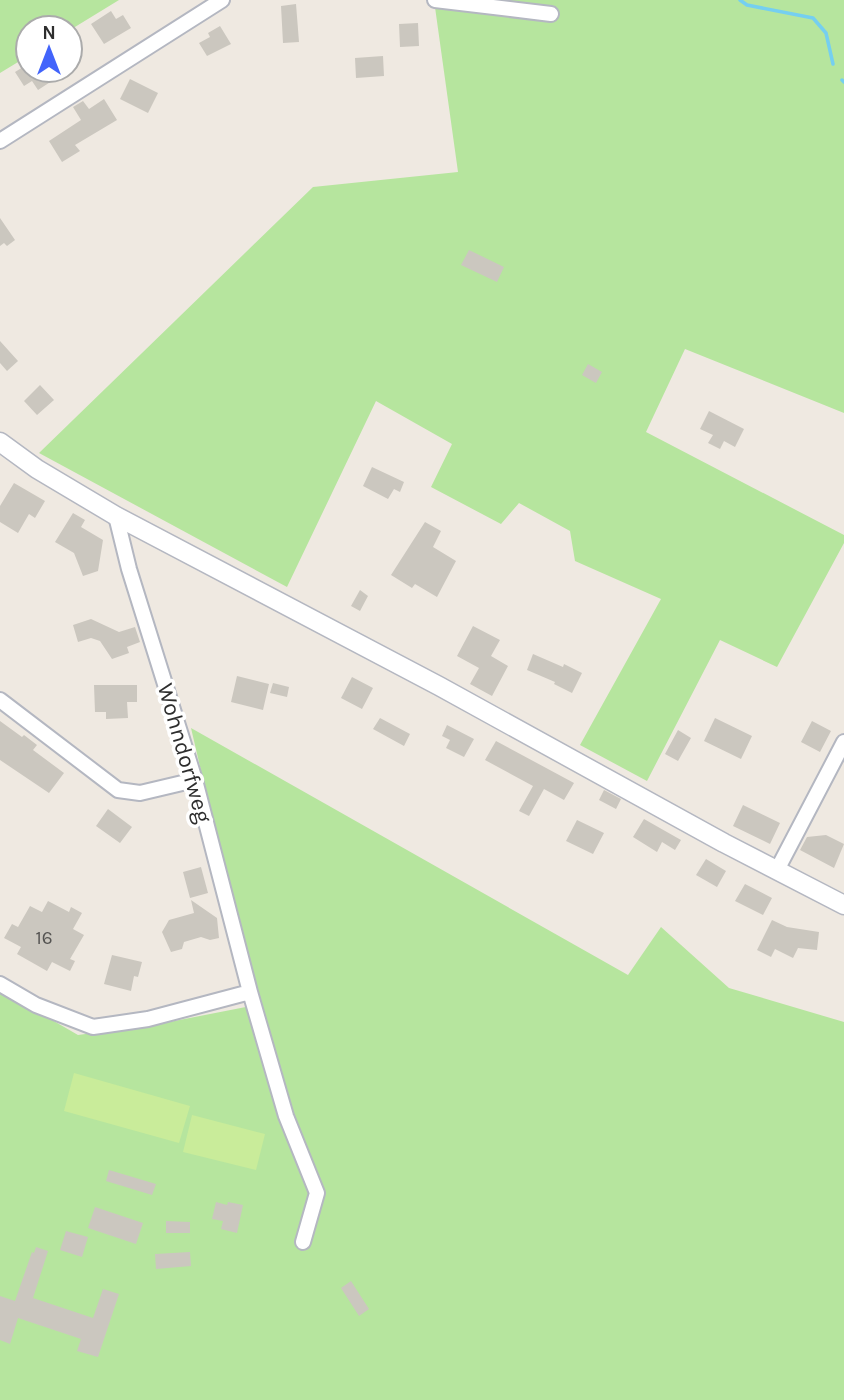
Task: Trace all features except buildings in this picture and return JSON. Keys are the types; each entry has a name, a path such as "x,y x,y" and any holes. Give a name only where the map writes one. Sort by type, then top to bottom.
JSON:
{"street":[{"path":"0,141 222,0"},
{"path":"435,0 551,14"},
{"path":"0,442 37,469 116,516 451,692 844,905"},
{"name":"Wohndorfweg","path":"116,516 129,569 195,780 250,992 286,1116 317,1193 303,1242"},
{"path":"0,700 118,790 140,793 195,780"},
{"path":"777,870 844,742"},
{"path":"0,984 36,1005 93,1027 148,1019 250,992"}],"green space":[{"path":"0,0 119,0 84,21 84,14 14,14 14,64 0,73"},
{"path":"434,0 844,0 844,413 685,349 646,432 844,535 844,543 777,667 720,640 647,781 580,745 661,599 575,561 570,531 519,503 501,524 431,487 452,444 376,401 287,587 39,453 313,187 458,172"},
{"path":"191,728 628,975 661,927 729,988 844,1022 844,1400 0,1400 0,990 78,1035 159,1024 256,1005"},
{"path":"74,1073 190,1106 179,1143 64,1111"},
{"path":"192,1115 265,1134 256,1170 183,1152"}],"waterway":[{"path":"740,0 747,5 813,18 826,33 833,64"}]}
